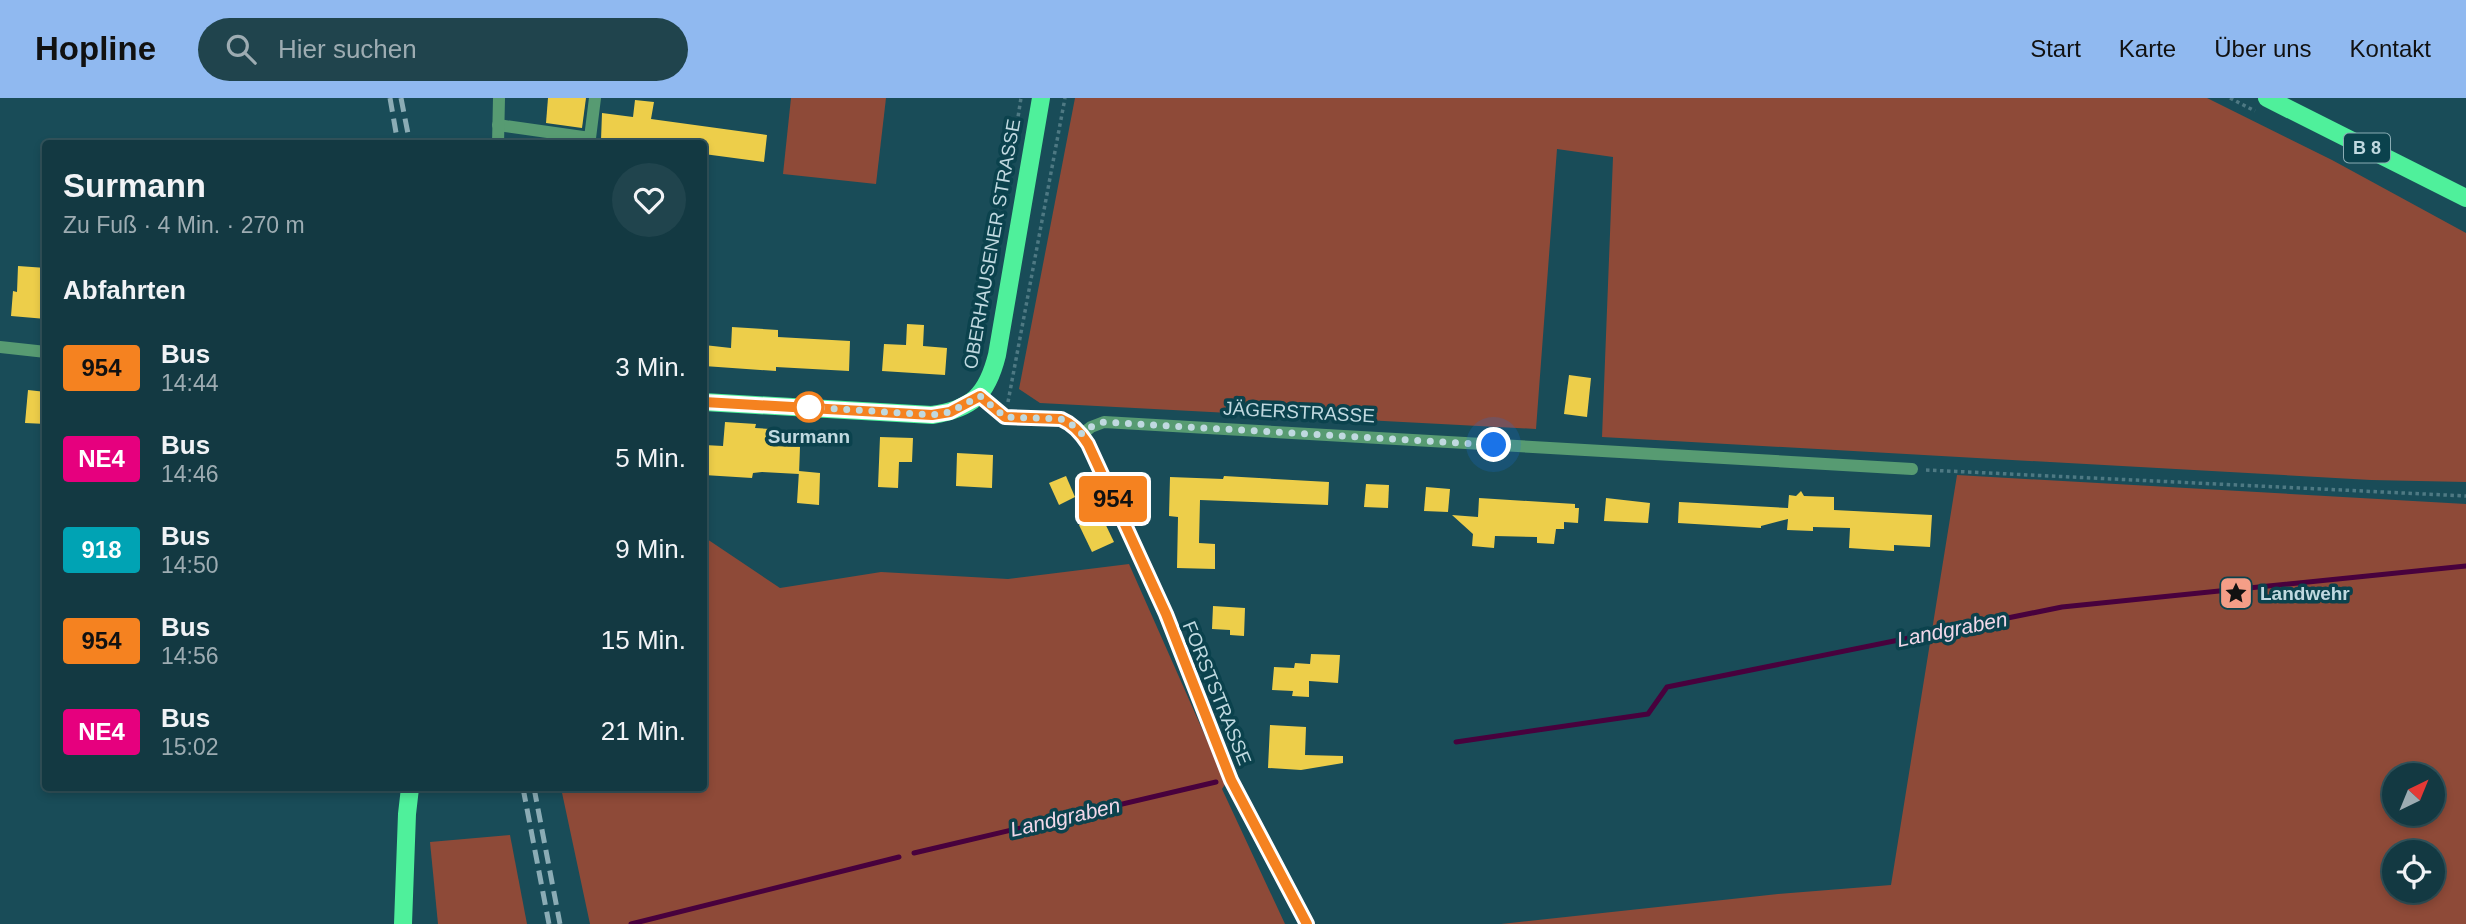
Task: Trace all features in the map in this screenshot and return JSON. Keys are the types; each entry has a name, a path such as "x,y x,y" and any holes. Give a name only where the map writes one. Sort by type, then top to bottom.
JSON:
{"main road":[{"name":"OBERHAUSENER STRASSE","path":"980,396 992,374 997,355 1041,98"},
{"name":"B 8","path":"2267,98 2466,198"},
{"path":"707,402 932,415 950,412 980,396"},
{"path":"403,924 410,791"}],"street":[{"path":"498,140 499,98"},
{"path":"498,125 590,138 595,98"},
{"path":"0,347 42,352"},
{"path":"980,396 1005,417 1061,419 1069,422 1082,434"},
{"name":"JÄGERSTRASSE","path":"1082,434 1104,422 1912,469"},
{"name":"FORSTSTRASSE","path":"1082,434 1166,614 1231,780 1307,924"}],"path":[{"path":"1005,417 1065,98"},
{"path":"1912,469 2466,496"}],"shaded area":[{"path":"791,98 886,98 876,184 783,174"},
{"path":"1075,98 2207,98 2332,160 2466,233 2466,482 2371,480 1602,437 1613,157 1557,149 1536,429 1040,403 1019,389"},
{"path":"1957,475 2466,504 2466,924 1501,924 1778,894 1891,885"},
{"path":"707,539 780,588 881,572 1008,579 1129,564 1226,783 1222,789 1285,924 590,924 562,791 707,791"},
{"path":"510,835 527,924 438,924 430,842"}],"building":[{"path":"548,98 586,98 582,128 546,123"},
{"path":"635,100 654,102 651,119 767,135 764,162 707,154 707,140 601,140 602,113 633,117"},
{"path":"18,266 42,268 42,319 11,316 13,291 17,292"},
{"path":"907,324 924,325 923,346 947,348 945,375 882,371 884,344 906,345"},
{"path":"732,327 778,330 778,337 850,341 849,371 776,367 776,371 707,366 707,345 731,348"},
{"path":"1569,375 1591,378 1587,417 1564,414"},
{"path":"28,390 42,392 42,424 25,423"},
{"path":"725,422 756,424 755,428 770,429 770,446 800,447 799,474 762,472 753,473 752,478 707,475 707,445 723,446"},
{"path":"880,437 913,438 912,462 899,462 898,488 878,487"},
{"path":"957,453 993,455 992,488 956,486"},
{"path":"799,471 820,473 819,505 797,503"},
{"path":"1066,476 1075,497 1059,505 1049,483"},
{"path":"1224,476 1329,482 1328,505 1200,500 1199,543 1215,544 1215,569 1177,568 1178,517 1169,516 1170,477 1223,479"},
{"path":"1366,484 1389,485 1388,508 1364,507"},
{"path":"1426,487 1450,489 1448,512 1424,511"},
{"path":"1801,491 1804,496 1834,497 1834,510 1932,515 1930,547 1894,545 1894,551 1849,548 1850,528 1813,527 1813,531 1787,530 1788,519 1761,528 1678,523 1679,502 1788,508 1789,495 1796,496"},
{"path":"1479,498 1575,504 1575,508 1579,508 1578,523 1564,522 1564,529 1556,529 1554,544 1537,543 1537,537 1495,536 1494,548 1472,546 1473,534 1452,515 1478,517"},
{"path":"1606,498 1650,503 1648,523 1604,521"},
{"path":"1101,515 1114,542 1092,552 1079,525"},
{"path":"1213,606 1245,608 1244,636 1230,635 1230,630 1212,629"},
{"path":"1311,654 1340,655 1338,683 1309,681 1309,697 1292,696 1293,691 1272,690 1274,667 1294,668 1295,663 1310,664"},
{"path":"1270,725 1306,727 1305,755 1343,756 1343,763 1301,770 1268,768"}],"waterway":[{"name":"Landgraben","path":"1456,742 1648,714 1667,687 2062,607 2466,566"},
{"name":"Landgraben","path":"914,853 1216,782"},
{"name":"Landgraben","path":"631,924 899,857"}],"railway":[{"path":"390,98 397,140"},
{"path":"401,98 409,140"},
{"path":"524,791 549,924"},
{"path":"535,791 560,924"}],"bus line":[{"name":"954","path":"707,402 932,415 950,412 980,396 1005,417 1061,419 1069,422 1088,444 1166,614 1231,780 1307,924"}],"place":[{"name":"Surmann","path":"809,407"},
{"name":"Landwehr","path":"2236,593"}],"route":[{"path":"809,407 932,415 950,412 980,396 1005,417 1061,419 1069,422 1082,434 1104,422 1494,445"}]}
